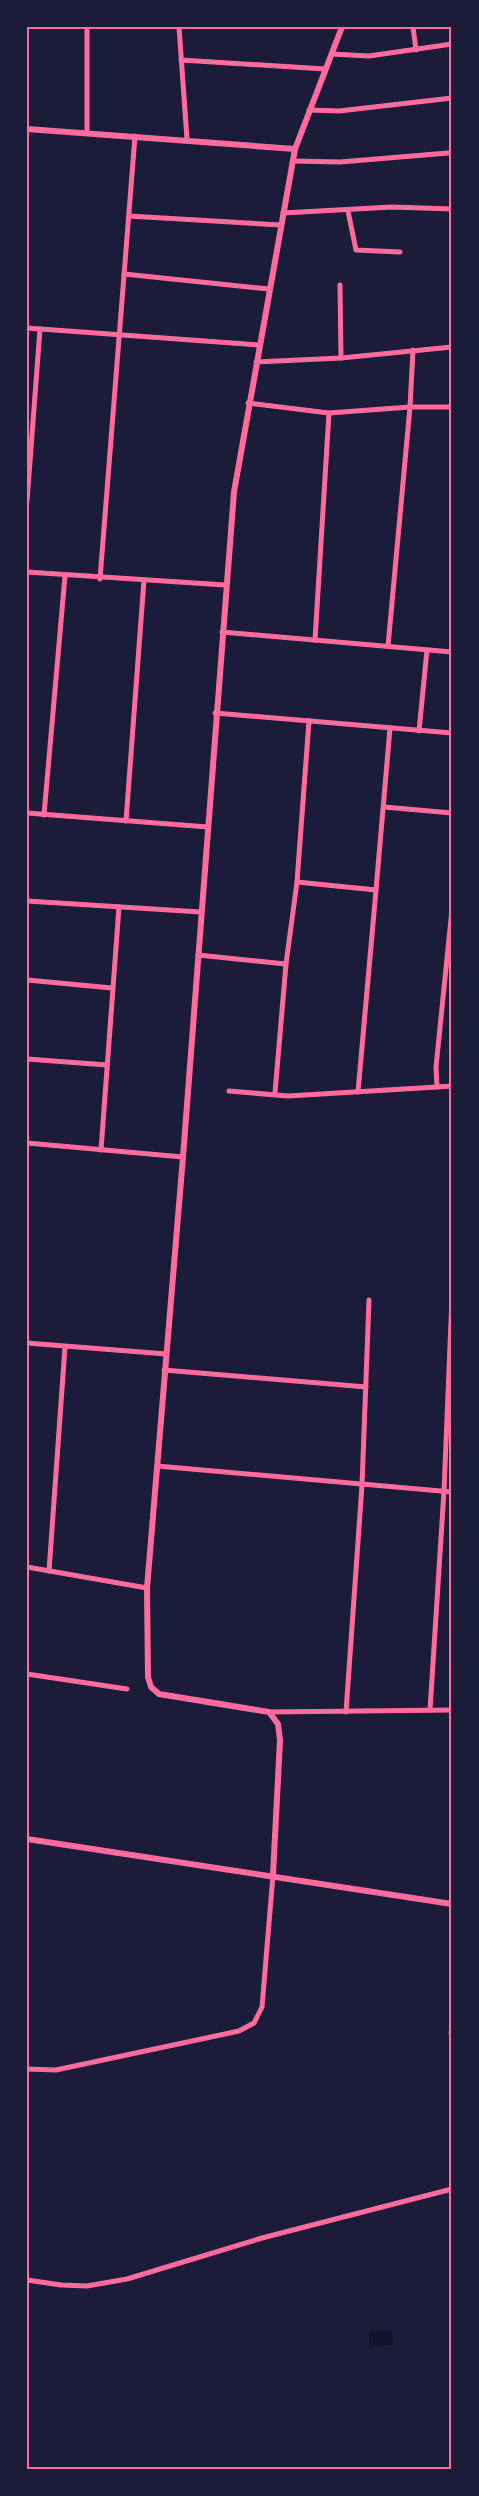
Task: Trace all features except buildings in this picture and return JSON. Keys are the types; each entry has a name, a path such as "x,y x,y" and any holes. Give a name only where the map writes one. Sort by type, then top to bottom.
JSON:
{"street":[{"path":"87,27 87,132"},
{"path":"179,27 187,139"},
{"path":"342,27 295,150 234,492 147,1588 148,1677 151,1688 159,1694 269,1712 452,1710"},
{"path":"413,27 416,50"},
{"path":"332,54 369,56 452,44"},
{"path":"181,60 325,69"},
{"path":"309,110 339,111 452,98"},
{"path":"27,129 187,139 295,150"},
{"path":"100,579 135,136"},
{"path":"293,162 340,162 448,153"},
{"path":"284,213 392,207 452,209"},
{"path":"348,211 356,250 400,252"},
{"path":"129,216 281,225"},
{"path":"124,274 269,289"},
{"path":"340,285 341,358"},
{"path":"27,328 259,345"},
{"path":"27,501 30,411 40,328"},
{"path":"256,362 341,358 452,347"},
{"path":"388,646 410,407 413,350"},
{"path":"248,404 329,413 410,407 452,407"},
{"path":"315,640 329,413"},
{"path":"27,572 100,579 225,585"},
{"path":"44,815 65,576"},
{"path":"126,821 144,580"},
{"path":"222,632 452,652"},
{"path":"419,731 427,650"},
{"path":"215,713 452,734"},
{"path":"275,1093 286,964 297,882 309,721"},
{"path":"358,1092 390,728"},
{"path":"384,807 452,813"},
{"path":"27,813 208,827"},
{"path":"297,882 376,890"},
{"path":"27,901 201,912"},
{"path":"101,1150 119,907"},
{"path":"437,1087 436,1067 452,909"},
{"path":"198,955 286,964"},
{"path":"27,980 112,988"},
{"path":"27,1059 107,1065"},
{"path":"229,1091 275,1093 288,1096 452,1086"},
{"path":"27,1143 183,1157"},
{"path":"430,1710 444,1491 452,1297"},
{"path":"346,1712 362,1485 369,1300"},
{"path":"27,1343 166,1354"},
{"path":"49,1571 65,1347"},
{"path":"165,1370 366,1387"},
{"path":"157,1466 452,1492"},
{"path":"27,1567 147,1588"},
{"path":"27,1674 127,1689"},
{"path":"27,2068 56,2070 239,2031 254,2023 262,2007 273,1875 280,1740 278,1724 269,1712"},
{"path":"27,1839 452,1904"},
{"path":"451,2033 452,2027"},
{"path":"27,2280 87,2286 127,2279 262,2238 452,2189"}],"shaded area":[{"path":"392,2330 393,2345 370,2346 369,2332"}]}
